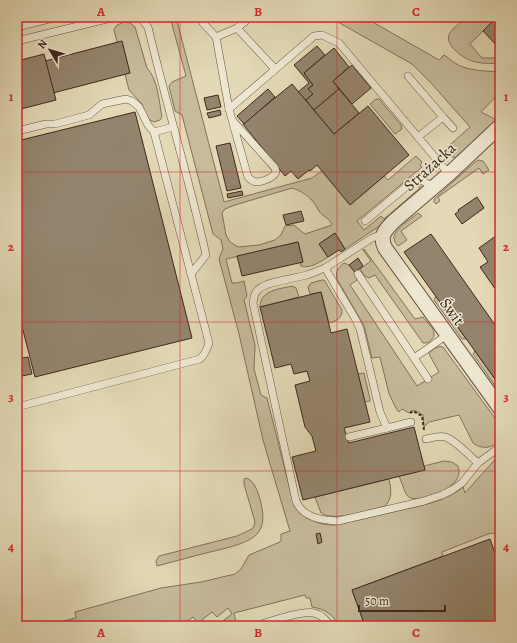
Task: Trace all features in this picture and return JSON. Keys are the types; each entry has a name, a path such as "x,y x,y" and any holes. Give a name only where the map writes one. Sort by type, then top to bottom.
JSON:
{"street":[{"name":"Strażacka","path":"383,234 394,221 434,188 500,126"},
{"name":"Świt","path":"383,234 382,243 385,248 500,408"}],"lane":[{"path":"17,27 57,17"},
{"path":"17,41 115,17"},
{"path":"140,17 148,27 206,255 191,274"},
{"path":"200,17 203,23 216,37 229,109 248,176 252,180 258,182 274,176 276,172 275,168 233,121"},
{"path":"237,17 247,19"},
{"path":"216,37 237,28 247,19"},
{"path":"237,28 275,69"},
{"path":"229,109 314,36 322,35 339,43 449,174"},
{"path":"408,76 453,128"},
{"path":"17,131 46,124 55,124 89,115 102,104 126,98 139,107 148,125 154,132 209,343 207,350 200,359 17,407"},
{"path":"418,137 443,117"},
{"path":"154,132 173,127"},
{"path":"365,221 413,181 422,180 434,188"},
{"path":"383,234 372,238 325,268 263,286 257,290 254,298 253,303 296,501 301,510 309,515 323,520 338,521 424,501 442,495 462,483 478,463 500,447"},
{"path":"325,268 360,329 380,412 387,428"},
{"path":"358,274 428,379"},
{"path":"414,358 447,335"},
{"path":"349,437 411,422"},
{"path":"426,439 438,436 446,437 478,463"},
{"path":"256,626 303,613 313,613 321,616 327,620 331,626"}],"path":[{"path":"414,411 422,416 422,426"}],"shaded area":[{"path":"170,17 176,17 224,202 312,178 322,171 350,205 384,176 388,180 416,156 422,162 420,165 422,167 357,221 364,230 381,216 384,219 420,188 417,183 424,185 425,187 384,223 345,249 335,233 319,244 328,257 318,263 308,267 301,266 300,263 303,262 298,242 226,259 232,283 244,281 247,296 244,300 255,345 254,369 261,395 267,398 292,498 299,510 304,515 315,522 336,525 430,503 447,497 463,487 465,493 500,454 500,532 488,534 442,552 443,556 352,590 365,626 338,626 331,615 321,609 312,607 310,598 306,598 305,595 234,613 236,623 235,625 231,626 216,626 232,614 228,608 217,617 212,612 198,623 193,617 181,626 177,621 170,626 42,626 76,618 75,612 161,588 201,582 235,574 241,569 249,555 280,542 281,534 290,531 263,440 239,334 219,259 223,249 221,240 213,234 182,115 175,111 169,86 172,82 186,76","holes":["292,188 309,198 332,225 305,234 294,225 285,226 281,235 275,240 259,245 238,247 230,242 226,235 222,213 225,209"]},
{"path":"329,17 364,17 439,60 444,55 465,68 500,72 500,92 481,112 497,120 456,158 443,154 445,153 443,151 470,127 412,64"},
{"path":"466,17 496,17 470,44 482,58 500,58 500,64 472,61 464,58 452,47 449,35 452,30"},
{"path":"123,22 130,23 135,27 147,68 156,84 162,117 160,120 154,122 150,120 146,116 142,104 129,90 125,74 130,73 117,42 114,30 116,26"},
{"path":"376,99 379,99 401,125 402,129 395,134 370,104"},
{"path":"478,160 483,161 489,170 483,174 479,168 438,197 440,201 436,204 434,202 434,199"},
{"path":"418,213 422,216 401,231 407,240 398,246 394,239 396,231"},
{"path":"364,249 415,319 423,317 432,328 434,336 429,342 423,343 375,275 369,278 365,276 360,269 371,261 363,250"},
{"path":"344,263 351,267 355,272 357,280 350,285 417,386 439,372 429,354 435,348 443,347 500,425 500,441 490,447 480,447 476,445 473,443 459,415 429,422 424,427 423,415 414,410 409,413 402,409 399,412 397,410 389,394 380,357 372,358 364,326 337,279 336,274 340,266"},
{"path":"322,280 326,283 342,310 340,318 329,323 321,292 310,294 308,287 311,283"},
{"path":"292,286 296,288 299,297 260,307 263,297 267,294 277,289"},
{"path":"436,296 466,339 462,339 434,300"},
{"path":"475,351 500,386 500,390 498,390 473,354"},
{"path":"364,373 370,399 370,401 365,402 358,374"},
{"path":"444,461 452,462 458,466 459,475 454,483 437,494 423,498 416,499 407,496 399,476 425,470 424,466"},
{"path":"244,479 249,479 254,485 261,503 263,522 258,533 240,544 157,566 156,561 159,556 237,536 252,529 255,522 244,484"},
{"path":"389,479 391,493 388,503 385,506 361,512 343,516 327,515 321,513 315,497"}],"building":[{"path":"496,18 500,22 500,49 483,31"},
{"path":"122,41 130,73 53,93 45,61"},
{"path":"317,46 325,55 304,73 313,85 308,89 313,94 306,100 298,92 309,83 294,65"},
{"path":"334,48 349,67 333,81 339,89 314,110 306,100 313,94 308,89 313,85 304,73"},
{"path":"44,54 56,100 17,110 17,61"},
{"path":"352,65 371,88 352,104 333,81"},
{"path":"292,84 334,134 368,106 409,155 350,205 317,165 298,179 291,171 285,176 243,124"},
{"path":"268,89 275,97 244,124 237,116"},
{"path":"339,89 359,113 334,134 314,110"},
{"path":"218,95 221,107 207,110 204,98"},
{"path":"220,110 221,115 209,118 207,113"},
{"path":"135,112 192,338 35,377 17,307 17,141"},
{"path":"230,143 241,188 227,191 216,146"},
{"path":"242,191 243,195 228,198 227,194"},
{"path":"477,197 484,208 462,224 455,214 459,211 458,210"},
{"path":"301,211 304,221 286,225 283,215"},
{"path":"335,233 345,249 341,252 339,250 328,257 319,244"},
{"path":"500,233 500,296 480,267 488,262 479,248"},
{"path":"431,234 500,332 500,386 404,252"},
{"path":"298,242 303,262 242,276 237,256"},
{"path":"358,258 363,266 355,272 349,265"},
{"path":"321,292 331,333 347,329 370,422 344,428 349,443 414,427 425,470 303,500 292,457 316,451 312,436 305,427 295,385 310,381 307,371 294,374 291,364 275,368 260,307"},
{"path":"28,357 32,374 22,376 18,359"},
{"path":"320,533 322,542 318,544 316,534"},
{"path":"490,539 500,567 500,626 365,626 352,590"}]}
